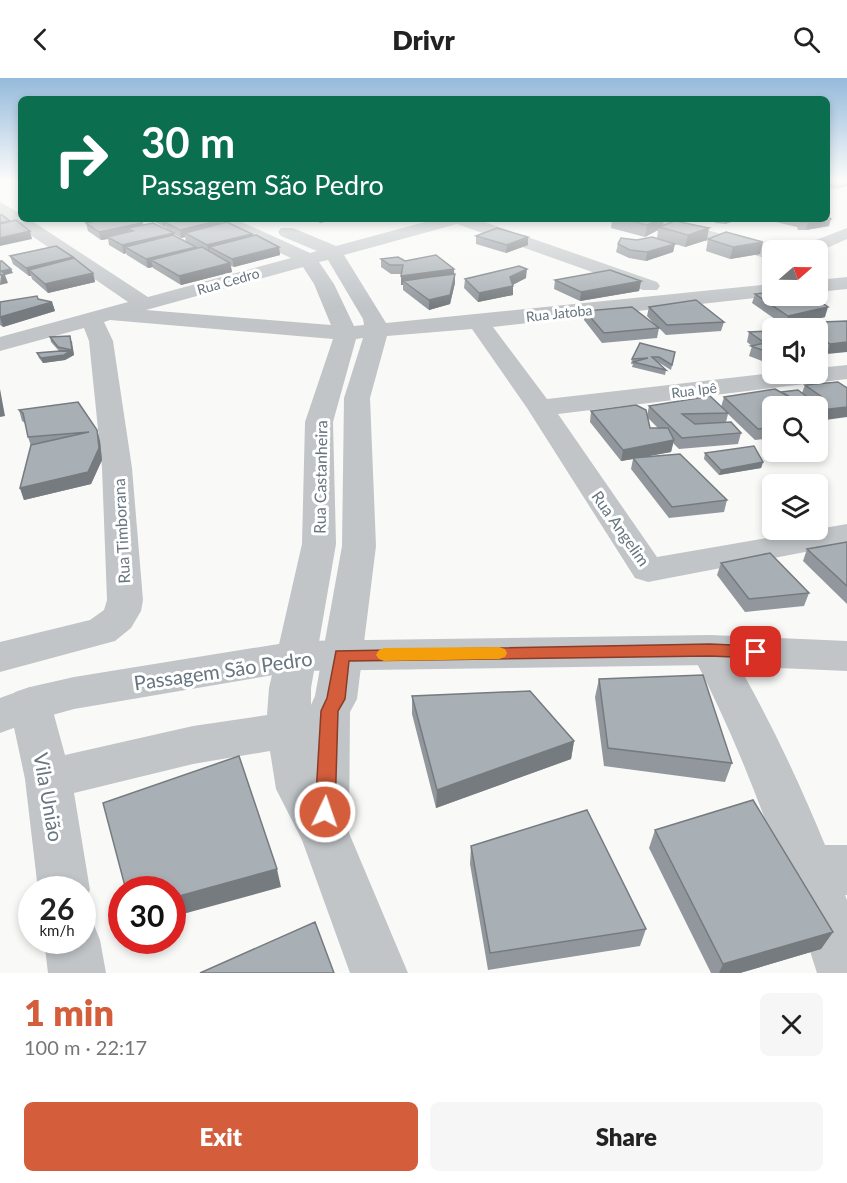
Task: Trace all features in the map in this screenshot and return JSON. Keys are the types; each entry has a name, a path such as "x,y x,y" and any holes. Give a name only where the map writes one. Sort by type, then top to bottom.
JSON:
{"street":[{"path":"35,224 145,304"},
{"path":"231,224 306,259 324,284 346,333"},
{"path":"269,224 332,252 374,319 377,331 357,398 359,546 336,699 329,711 324,833"},
{"name":"Rua Cedro","path":"0,344 439,224"},
{"path":"471,224 696,298 762,270"},
{"path":"666,224 762,251"},
{"path":"828,241 847,233"},
{"path":"828,285 847,283"},
{"name":"Rua Jatoba","path":"101,316 346,333 478,322 762,291"},
{"name":"Rua Timborana","path":"0,657 101,631 114,624 123,614 125,600 117,468 101,341 101,316"},
{"name":"Rua Angelim","path":"478,322 540,408 648,570 847,534"},
{"name":"Rua Castanheira","path":"346,333 319,422 319,544 290,688 288,730 300,789 324,833 379,973"},
{"name":"Rua Ipê","path":"540,408 847,372"},
{"path":"319,544 359,546"},
{"path":"710,650 739,698 829,870 846,973"},
{"name":"Passagem São Pedro","path":"15,710 74,693 297,656 710,650 847,656"},
{"name":"Vila União","path":"15,710 48,779 62,876"},
{"path":"48,779 193,745 288,730"},
{"path":"74,954 77,973"}],"building":[{"path":"0,224 21,224 30,231 0,238"},
{"path":"87,224 138,224 99,232"},
{"path":"155,224 174,233 122,245 107,237 133,231 128,228"},
{"path":"168,224 206,224 180,230"},
{"path":"220,224 231,224 252,234 207,245 185,233"},
{"path":"668,224 688,224 709,228 688,235 659,227"},
{"path":"497,228 528,237 507,245 476,236"},
{"path":"726,232 762,242 733,247 708,239"},
{"path":"173,235 196,247 146,259 125,247"},
{"path":"256,235 279,247 232,259 209,247"},
{"path":"652,237 675,244 647,252 630,250 618,244 621,238 637,240"},
{"path":"56,246 73,257 26,268 10,256"},
{"path":"202,247 230,263 179,276 151,260"},
{"path":"436,255 454,269 401,276 403,265 390,265 381,259 398,257 405,261"},
{"path":"74,258 93,273 45,284 29,270"},
{"path":"0,261 2,261 11,269 1,271"},
{"path":"519,266 527,269 510,277 513,286 479,293 465,279"},
{"path":"610,270 641,281 581,292 555,280"},
{"path":"455,274 450,295 429,300 403,281 430,277"},
{"path":"37,296 38,299 52,302 0,317 0,302"},
{"path":"696,300 724,322 667,325 649,307"},
{"path":"773,306 828,307 788,316"},
{"path":"632,307 659,328 604,333 585,311"},
{"path":"847,321 847,342 828,343 828,322"},
{"path":"762,331 762,341 749,332"},
{"path":"70,336 72,350 58,347 50,337"},
{"path":"640,343 675,352 672,365 659,357 652,357 666,370 633,362 648,358 632,359"},
{"path":"762,344 762,350 751,346"},
{"path":"72,350 64,355 41,358 37,353"},
{"path":"838,382 847,388 847,407 828,409 828,396 821,396 805,385"},
{"path":"775,389 788,396 762,396 762,428 758,429 724,397"},
{"path":"798,390 806,396 788,396 781,392"},
{"path":"710,396 728,413 682,414 695,424 731,422 741,433 682,438 649,406"},
{"path":"78,402 97,430 99,448 88,472 20,488 31,445 89,432 28,437 23,413 19,410"},
{"path":"636,405 646,410 650,428 668,428 674,440 623,450 591,411"},
{"path":"754,446 763,462 721,470 705,453"},
{"path":"680,454 727,500 672,507 633,458"},
{"path":"847,542 847,586 807,549"},
{"path":"770,553 809,593 749,599 721,563"},
{"path":"703,675 732,763 608,748 599,679"},
{"path":"530,691 574,741 437,790 412,696"},
{"path":"239,756 277,869 186,894 186,876 122,876 103,803"},
{"path":"753,800 833,932 723,964 655,830"},
{"path":"587,810 646,929 490,953 471,846"},
{"path":"315,922 334,973 200,973"}],"slow traffic":[{"path":"384,655 499,653"}],"route":[{"path":"325,812 329,711 336,699 342,655 710,650 756,652"}]}
